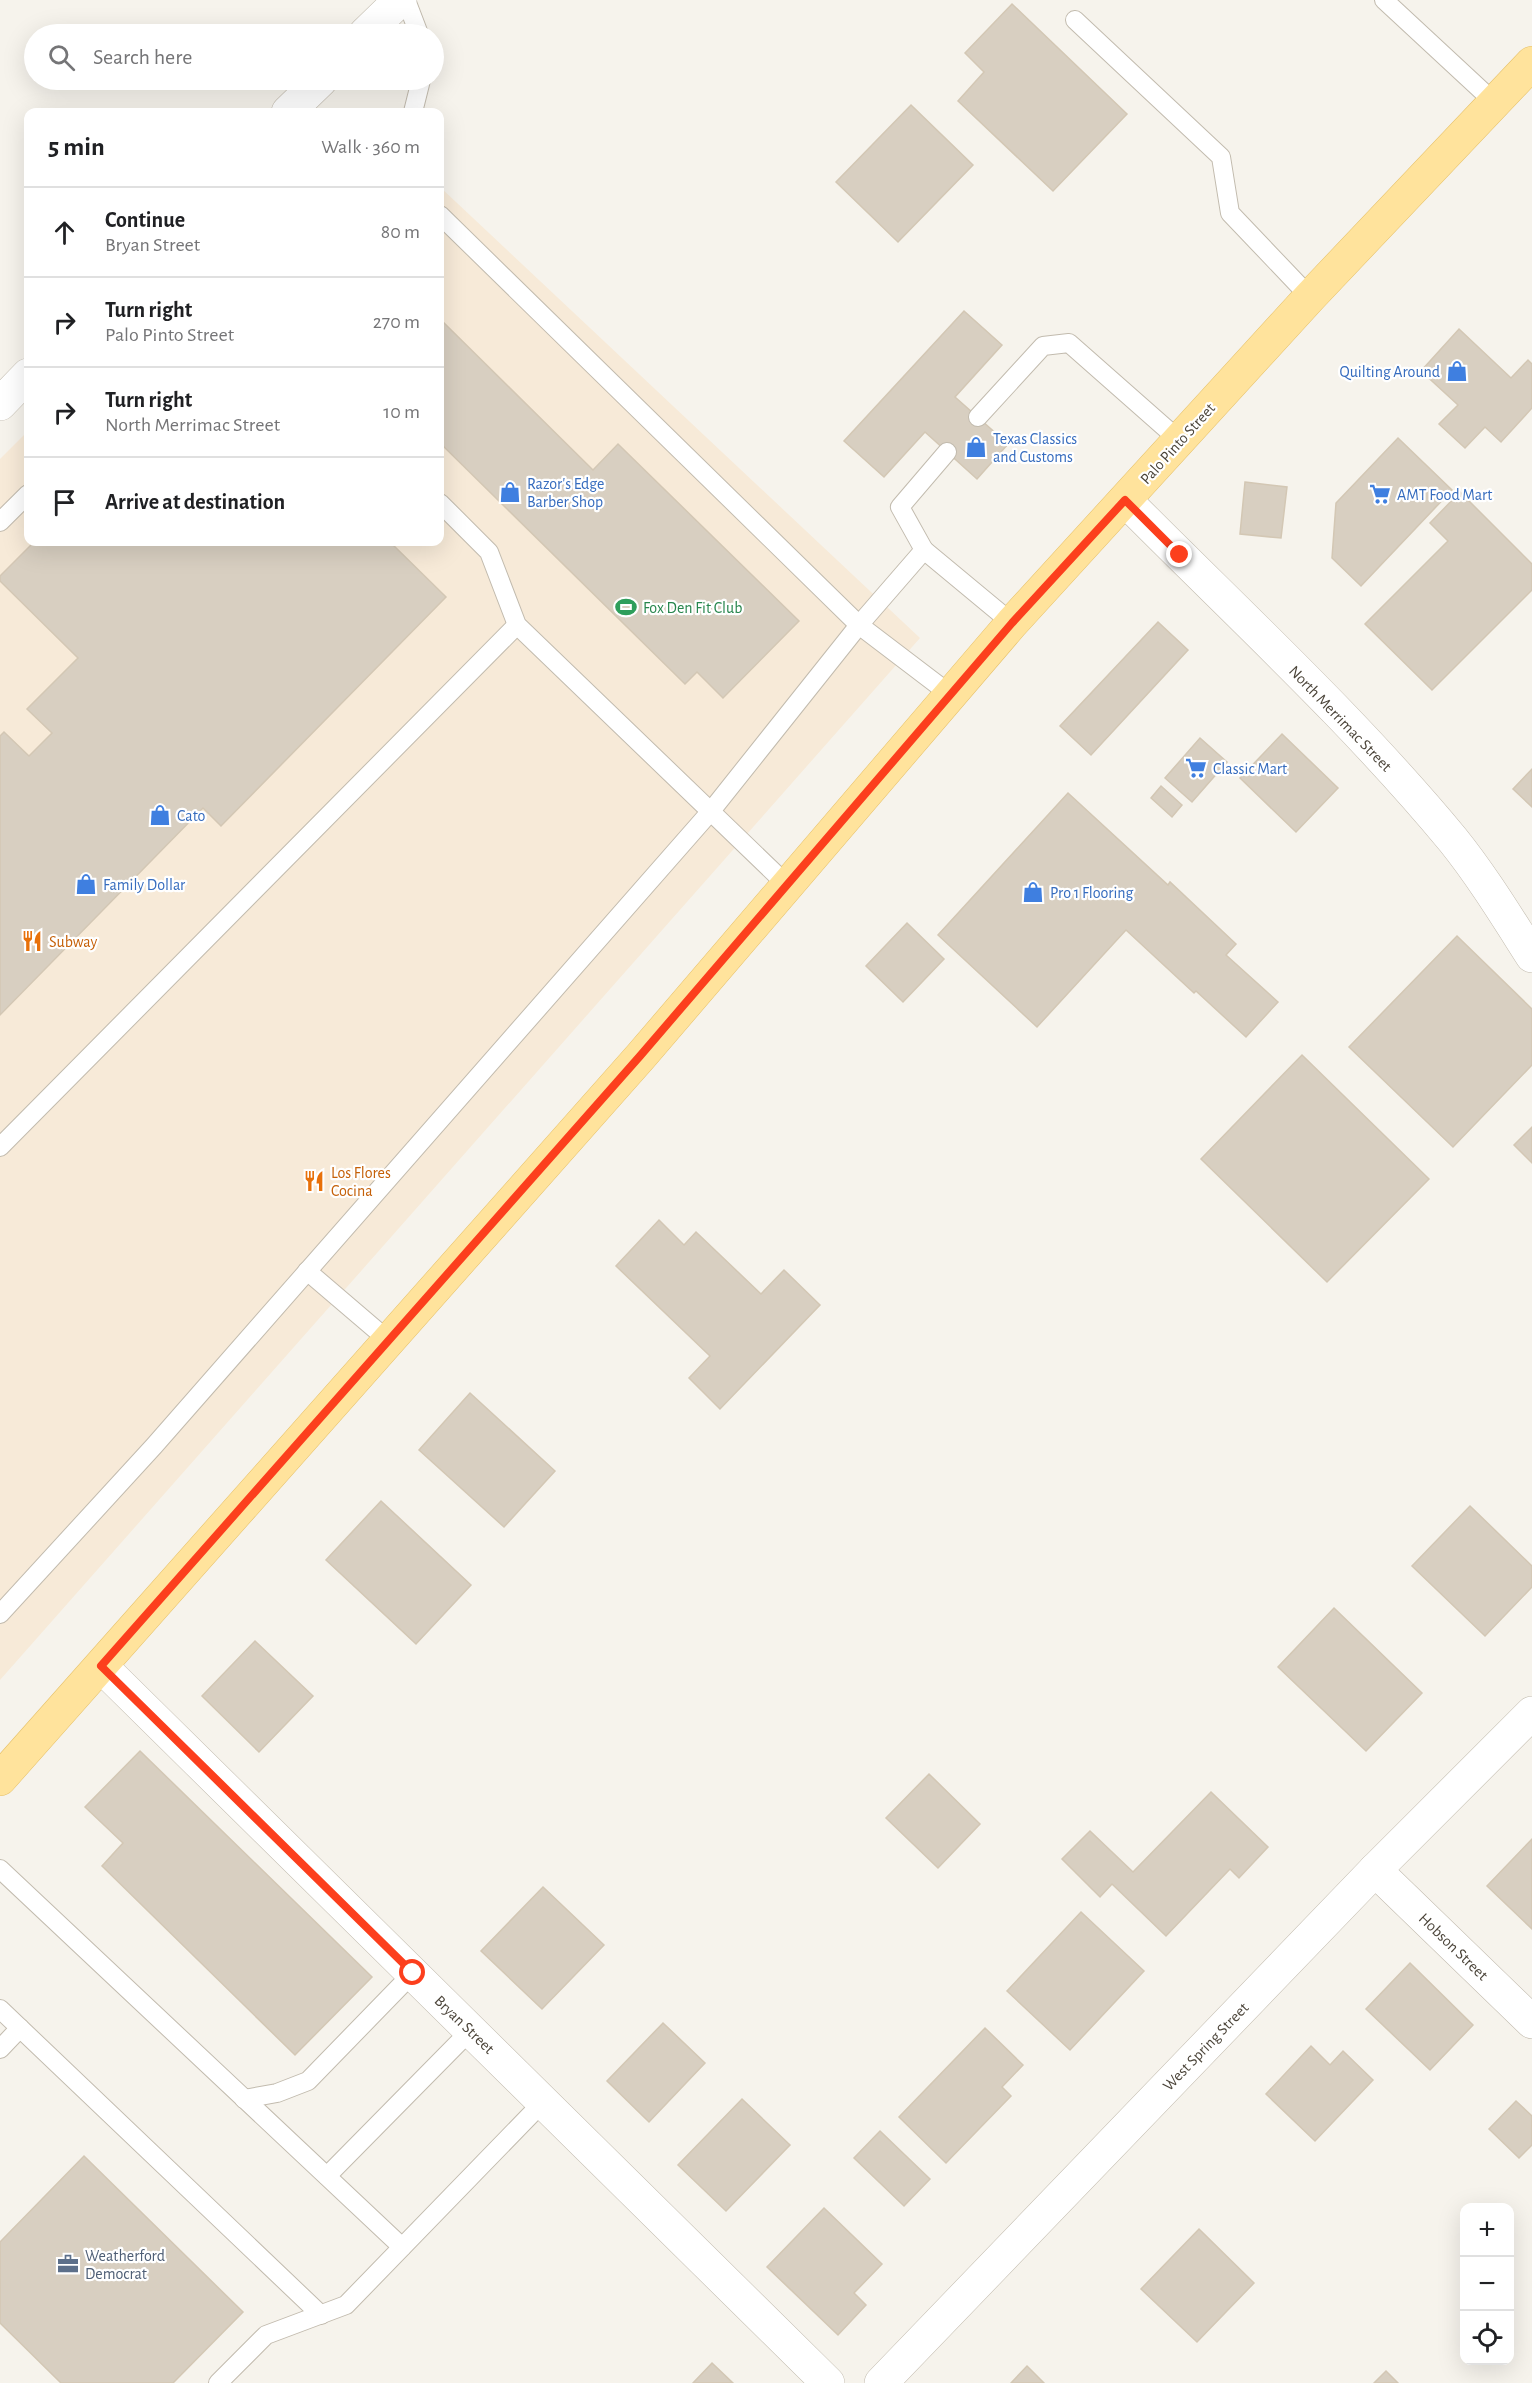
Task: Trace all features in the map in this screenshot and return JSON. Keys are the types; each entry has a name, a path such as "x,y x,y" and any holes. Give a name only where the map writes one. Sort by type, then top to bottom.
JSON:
{"main road":[{"name":"Palo Pinto Street","path":"2,1774 101,1666 640,1056 1012,623 1310,297 1532,63"}],"street":[{"path":"376,24 400,0"},
{"path":"292,108 311,90"},
{"path":"0,404 24,379"},
{"name":"North Merrimac Street","path":"1125,500 1335,711 1405,785 1464,855 1532,956"},
{"name":"Bryan Street","path":"101,1666 828,2383"},
{"name":"West Spring Street","path":"881,2383 1375,1870 1532,1713"},
{"name":"Hobson Street","path":"1375,1870 1532,2022"}],"lane":[{"path":"406,0 415,24"},
{"path":"1397,4 1494,102"},
{"path":"1075,20 1221,157 1230,213 1310,297"},
{"path":"414,108 418,90"},
{"path":"444,219 859,625 951,695"},
{"path":"978,417 1043,346 1069,343 1179,440"},
{"path":"947,452 900,507 924,550 1012,623"},
{"path":"0,522 24,498"},
{"path":"444,507 489,552 517,625 787,885"},
{"path":"0,1614 154,1446 711,811 859,625 924,550"},
{"path":"0,1147 517,625"},
{"path":"307,1271 389,1341"},
{"path":"0,1869 402,2247"},
{"path":"244,2099 277,2093 308,2081 413,1973"},
{"path":"0,2009 321,2315"},
{"path":"0,2049 20,2028"},
{"path":"327,2176 471,2030"},
{"path":"218,2383 266,2335 346,2305 543,2102"}],"shaded area":[{"path":"444,191 920,638 0,1680 0,459 24,435 24,546 444,546"}],"building":[{"path":"1012,4 1127,114 1053,191 958,101 984,72 965,53"},
{"path":"911,105 973,165 898,242 836,182"},
{"path":"964,311 1002,345 955,397 1008,444 977,479 925,432 884,477 844,441"},
{"path":"444,323 593,470 618,444 799,621 723,698 697,672 685,684 444,447"},
{"path":"1459,329 1511,378 1528,360 1532,364 1532,408 1501,442 1485,427 1465,448 1439,424 1458,405 1421,371"},
{"path":"1398,438 1452,490 1361,586 1332,558 1336,503"},
{"path":"1245,482 1287,487 1281,538 1240,534"},
{"path":"1460,492 1532,564 1532,590 1432,690 1365,624 1448,541 1430,523"},
{"path":"30,546 394,546 446,597 221,826 203,808 0,1015 0,736 4,732 29,756 52,733 27,709 78,658 0,581 0,576"},
{"path":"1158,622 1188,650 1091,755 1060,726"},
{"path":"1282,734 1338,788 1296,832 1240,778"},
{"path":"1200,738 1227,762 1192,802 1165,778"},
{"path":"1532,769 1532,807 1513,789"},
{"path":"1161,786 1182,805 1172,817 1151,798"},
{"path":"1068,793 1168,885 1170,882 1236,944 1226,955 1278,1002 1246,1037 1126,930 1037,1027 938,935"},
{"path":"907,923 944,959 903,1002 866,966"},
{"path":"1457,936 1532,1009 1532,1065 1453,1147 1349,1047"},
{"path":"1302,1055 1429,1179 1327,1282 1201,1159"},
{"path":"1532,1127 1532,1163 1514,1145"},
{"path":"659,1220 684,1245 696,1232 761,1294 784,1270 820,1305 720,1409 689,1378 710,1356 616,1266"},
{"path":"470,1393 555,1471 504,1527 419,1450"},
{"path":"381,1501 471,1585 416,1644 326,1560"},
{"path":"1470,1506 1532,1566 1532,1587 1485,1636 1412,1566"},
{"path":"1334,1608 1422,1693 1366,1751 1278,1667"},
{"path":"255,1641 313,1696 259,1752 202,1696"},
{"path":"140,1751 372,1977 295,2055 102,1866 123,1843 85,1807"},
{"path":"929,1774 980,1824 938,1868 886,1818"},
{"path":"1211,1792 1268,1847 1239,1878 1230,1869 1166,1936 1112,1884 1100,1897 1062,1859 1090,1831 1133,1872"},
{"path":"1532,1839 1532,1929 1487,1886"},
{"path":"543,1887 604,1945 542,2009 481,1951"},
{"path":"1081,1912 1144,1971 1070,2050 1007,1991"},
{"path":"1410,1963 1473,2025 1430,2070 1366,2009"},
{"path":"663,2023 705,2063 649,2122 607,2081"},
{"path":"985,2028 1023,2065 1002,2087 1011,2096 946,2163 899,2117"},
{"path":"1311,2046 1330,2065 1343,2051 1373,2080 1315,2141 1266,2094"},
{"path":"742,2099 790,2145 726,2211 678,2165"},
{"path":"1516,2101 1532,2116 1532,2145 1519,2158 1489,2129"},
{"path":"880,2131 930,2179 904,2206 854,2158"},
{"path":"84,2156 243,2312 173,2383 61,2383 0,2323 0,2242"},
{"path":"824,2208 882,2264 854,2293 866,2305 838,2335 767,2267"},
{"path":"1199,2229 1254,2283 1197,2342 1141,2289"},
{"path":"712,2363 733,2383 693,2383"},
{"path":"1027,2366 1044,2383 1011,2383"},
{"path":"1386,2371 1398,2383 1374,2383"}],"place":[{"name":"Quilting Around","path":"1457,371"},
{"name":"Texas Classics and Customs","path":"976,447"},
{"name":"Razor's Edge Barber Shop","path":"510,492"},
{"name":"AMT Food Mart","path":"1380,494"},
{"name":"Fox Den Fit Club","path":"626,607"},
{"name":"Classic Mart","path":"1196,768"},
{"name":"Cato","path":"160,815"},
{"name":"Family Dollar","path":"86,884"},
{"name":"Pro 1 Flooring","path":"1033,892"},
{"name":"Subway","path":"32,941"},
{"name":"Los Flores Cocina","path":"314,1181"},
{"name":"Weatherford Democrat","path":"68,2264"}],"route":[{"path":"413,1973 101,1666 640,1056 1012,623 1125,500 1180,555"}]}
